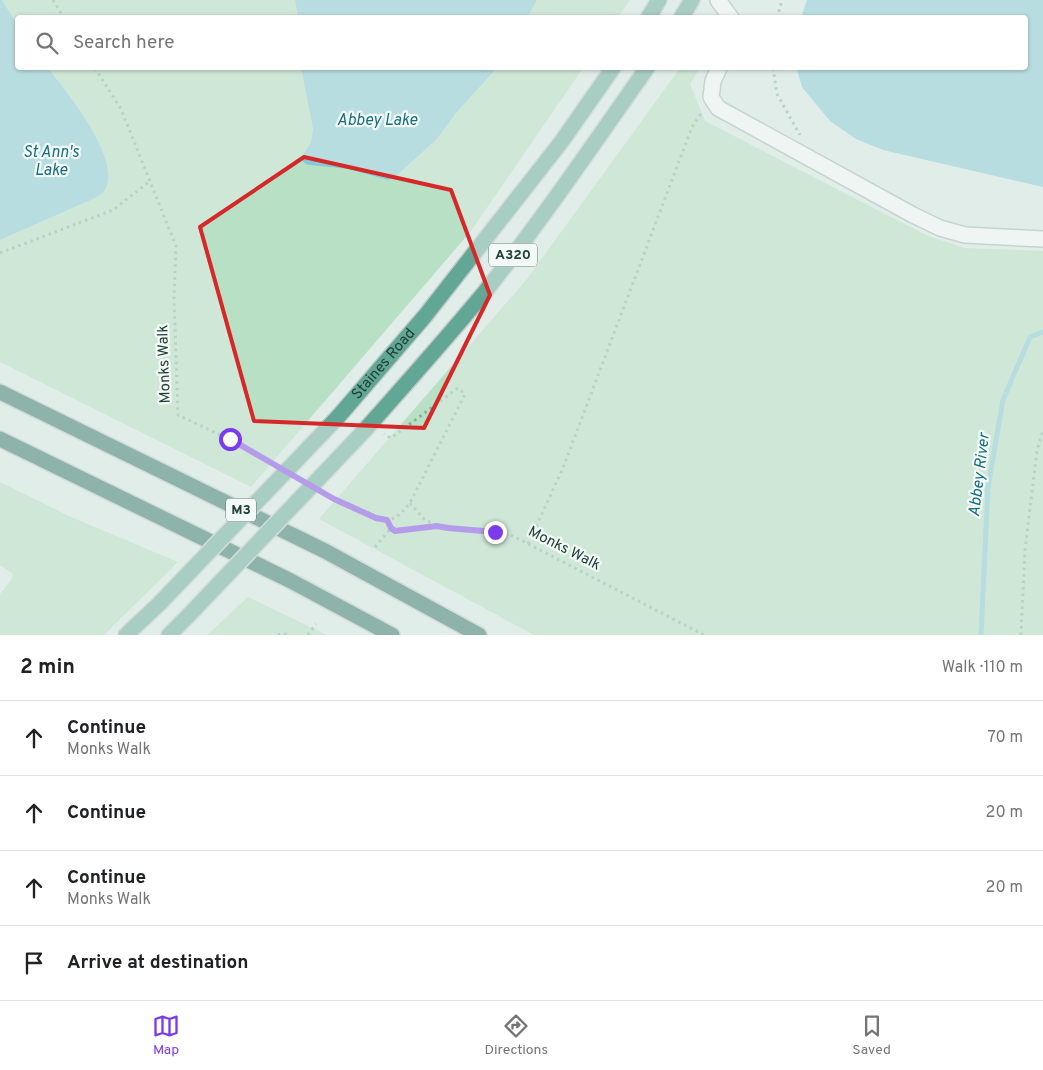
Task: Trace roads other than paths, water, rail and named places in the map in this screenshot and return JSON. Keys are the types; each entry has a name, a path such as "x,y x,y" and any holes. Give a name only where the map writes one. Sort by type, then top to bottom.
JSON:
{"highway":[{"name":"M3","path":"0,392 325,551 479,635"},
{"path":"0,439 291,580 392,635"}],"main road":[{"path":"650,15 659,0"},
{"path":"684,15 692,0"},
{"name":"Staines Road","path":"126,635 160,603 338,417 431,308 562,141 612,70"},
{"name":"Staines Road","path":"169,635 364,431 437,349 540,219 646,70"}],"lane":[{"path":"718,0 729,15"},
{"path":"718,70 713,81 711,97 718,108 913,215 940,228 965,235 1043,239"}],"water":[{"name":"St Ann's Lake","path":"0,0 2,0 15,21 15,70 50,70 90,126 106,161 108,177 103,193 93,199 0,240"},
{"path":"295,0 537,0 529,15 298,15"},
{"path":"807,0 1043,0 1043,187 883,150 856,139 830,121 802,87 797,70 1028,70 1028,15 802,15"},
{"name":"Abbey Lake","path":"301,70 495,70 457,112 437,139 394,178 388,180 348,169 308,165 303,162 302,156 311,142 313,129"}],"waterway":[{"name":"Abbey River","path":"981,635 988,487 1003,400 1030,337 1043,332"}]}
